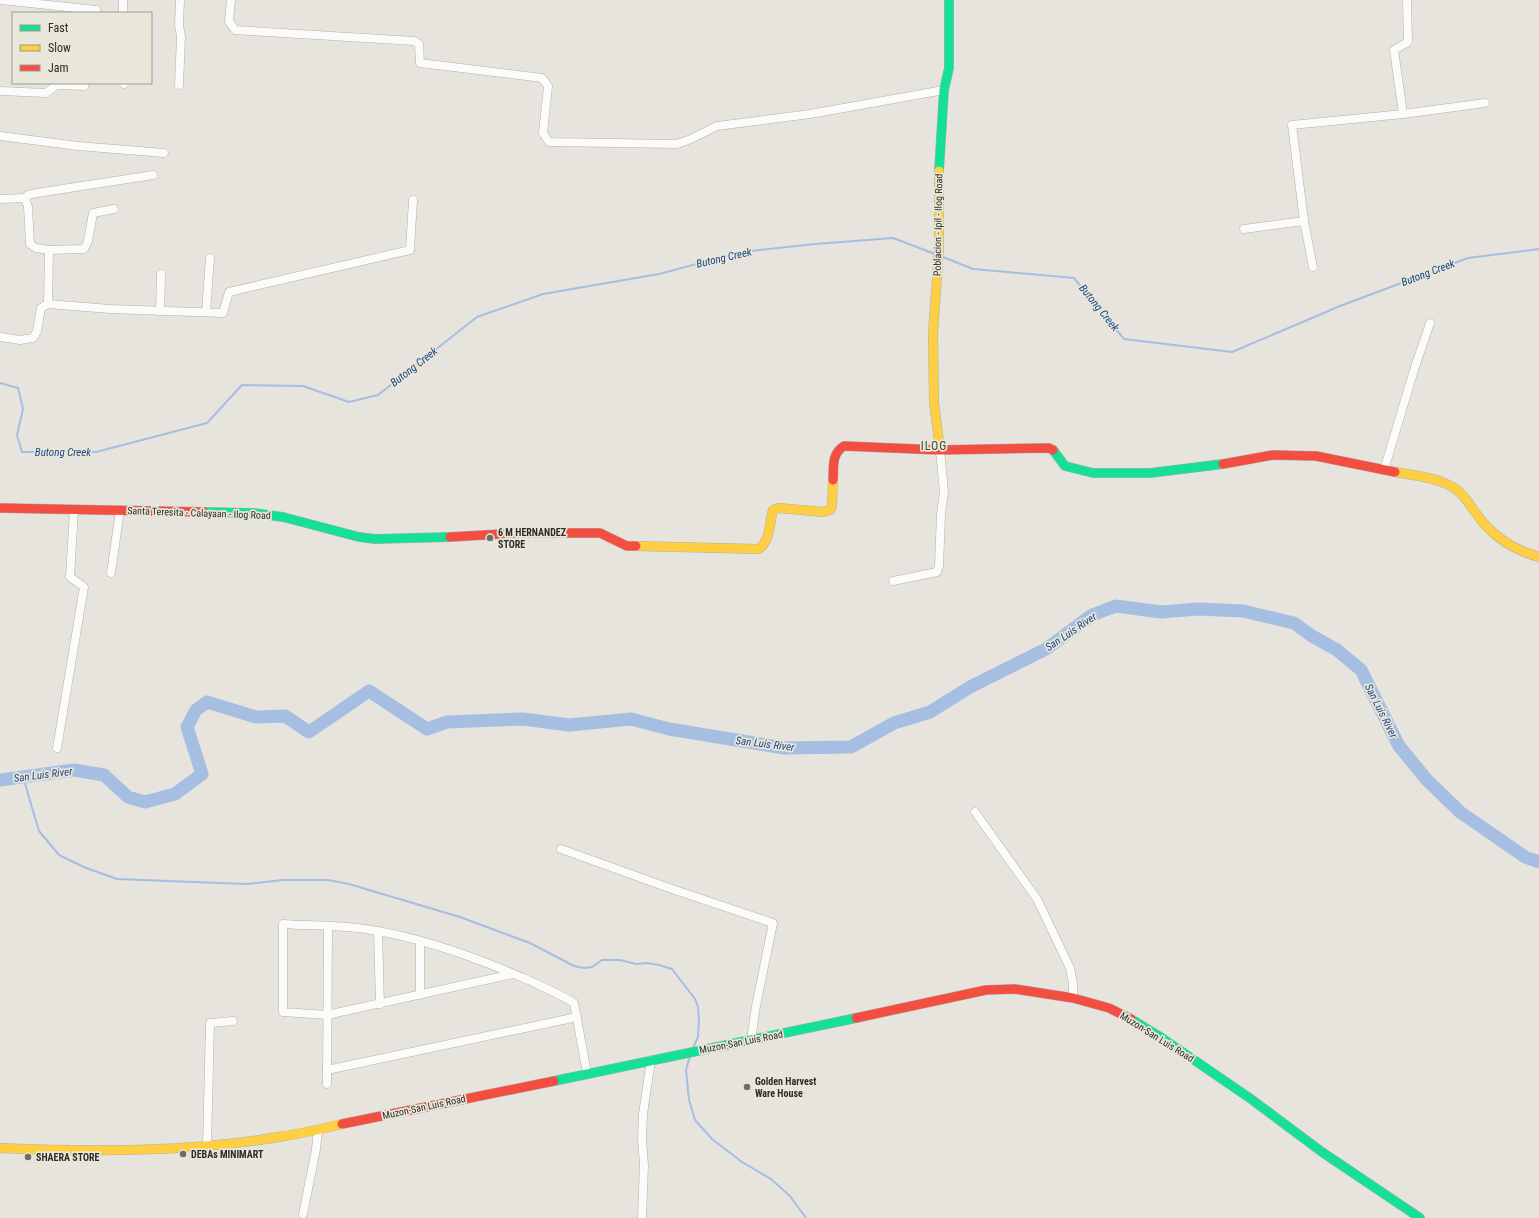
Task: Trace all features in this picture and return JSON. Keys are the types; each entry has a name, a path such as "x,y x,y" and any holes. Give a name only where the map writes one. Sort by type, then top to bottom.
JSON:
{"street":[{"path":"1,0 96,10"},
{"path":"123,0 123,12"},
{"path":"179,85 181,36 179,26 180,0"},
{"path":"230,0 229,21 235,30 414,41 419,44 420,63 542,78 548,86 543,133 549,142 677,144 717,126 810,114 944,90"},
{"name":"Poblacion - Ipil - Ilog Road","path":"940,450 934,402 933,334 938,248 938,184 944,90 949,68 949,0"},
{"path":"1403,114 1394,50 1408,42 1407,0"},
{"path":"0,91 46,94 59,85 84,86"},
{"path":"1313,268 1304,221 1292,125 1403,114 1486,103"},
{"path":"0,136 78,146 164,153"},
{"path":"0,199 24,198 28,195 37,193 153,175"},
{"path":"24,198 28,207 30,244 36,248 49,250 84,249 88,242 92,213 114,209"},
{"path":"0,337 20,340 33,338 37,331 41,308 48,304 110,309 223,313 229,292 410,250 413,200"},
{"path":"1244,228 1304,221"},
{"path":"48,304 49,250"},
{"path":"206,312 210,258"},
{"path":"160,311 161,274"},
{"path":"1384,470 1414,370 1430,323"},
{"name":"Santa Teresita - Calayaan - Ilog Road","path":"0,508 268,515 283,517 359,537 375,539 406,539 517,533 600,533 627,546 759,549 766,542 771,516 774,510 779,508 823,512 830,510 832,506 834,459 838,450 844,446 940,450 1049,448 1053,450 1065,466 1093,473 1150,473 1212,466 1273,455 1316,456 1441,482 1454,487 1465,497 1491,531 1527,554 1539,557"},
{"path":"893,581 937,572 939,566 941,514 944,492 940,450"},
{"path":"57,748 84,588 70,577 74,510"},
{"path":"111,573 120,510"},
{"path":"975,812 1037,899 1070,968 1074,984 1073,998"},
{"path":"561,849 773,923 756,1006 751,1040"},
{"path":"513,974 327,1015 283,1012 283,924 378,931 420,941 490,964 513,974 566,998 574,1003 587,1073"},
{"path":"327,1084 328,927"},
{"path":"378,931 380,1004"},
{"path":"420,941 420,995"},
{"path":"490,964 493,978"},
{"name":"Muzon-San Luis Road","path":"0,1148 93,1150 176,1148 264,1139 318,1130 986,990 1028,990 1073,998 1109,1008 1125,1015 1244,1095 1322,1152 1420,1218"},
{"path":"327,1070 577,1016"},
{"path":"207,1146 210,1023 233,1021"},
{"path":"642,1218 644,1165 642,1140 643,1114 650,1060"},
{"path":"303,1214 316,1149 318,1130"}],"waterway":[{"name":"Butong Creek","path":"0,383 18,388 23,409 17,435 22,452 96,452 207,423 242,385 303,386 349,402 378,395 477,317 543,294 659,274 742,252 815,244 893,238 935,254"},
{"name":"Butong Creek","path":"943,257 973,269 1074,278 1124,339 1232,352 1340,306 1468,258 1539,249"},
{"name":"San Luis River","path":"0,780 74,770 104,775 128,797 145,802 175,794 202,774 187,727 196,710 207,702 256,717 285,716 309,732 369,691 427,729 447,722 523,719 569,725 631,719 669,729 784,748 851,747 894,723 930,712 970,687 1046,649 1092,615 1116,606 1161,612 1198,609 1243,611 1294,623 1312,636 1337,650 1361,670 1399,746 1427,780 1460,812 1525,857 1539,862"},
{"path":"23,777 39,831 59,855 86,868 117,879 246,884 283,880 328,880 349,884 460,917 530,943 574,966 584,968 592,967 602,960 620,960 636,964 647,963 659,965 672,969 695,999 698,1007 698,1037 693,1048"},
{"path":"690,1056 686,1070 689,1100 695,1120 712,1139 742,1162 771,1179 790,1196 806,1218"}],"traffic: fast":[{"path":"939,171 944,90 949,68 949,0"},
{"path":"1053,450 1065,466 1093,473 1150,473 1223,464"},
{"path":"204,512 253,513 283,517 359,537 375,539 450,537"},
{"path":"554,1081 856,1018"},
{"path":"1131,1019 1162,1038 1251,1099 1322,1152 1420,1218"}],"traffic: slow":[{"path":"939,171 939,248 933,334 934,402 940,450"},
{"path":"1395,472 1443,482 1457,490 1490,530 1505,542 1521,551 1539,557"},
{"path":"636,546 759,549 766,541 768,536 773,510 779,508 823,512 830,510 832,506 833,480"},
{"path":"0,1148 140,1150 210,1146 279,1137 342,1124"}],"traffic: jam":[{"path":"833,480 833,466 835,457 844,446 940,450 1049,448 1053,450"},
{"path":"1223,464 1273,455 1316,456 1395,472"},
{"path":"0,508 204,512"},
{"path":"450,537 517,533 600,533 627,546 636,546"},
{"path":"856,1018 986,990 1015,989 1073,998 1109,1008 1131,1019"},
{"path":"342,1124 554,1081"}],"place":[{"name":"6 M HERNANDEZ STORE","path":"490,538"},
{"name":"Golden Harvest Ware House","path":"747,1087"},
{"name":"DEBAs MINIMART","path":"183,1154"},
{"name":"SHAERA STORE","path":"28,1157"}],"district":[{"name":"ILOG","path":"934,446"}]}
